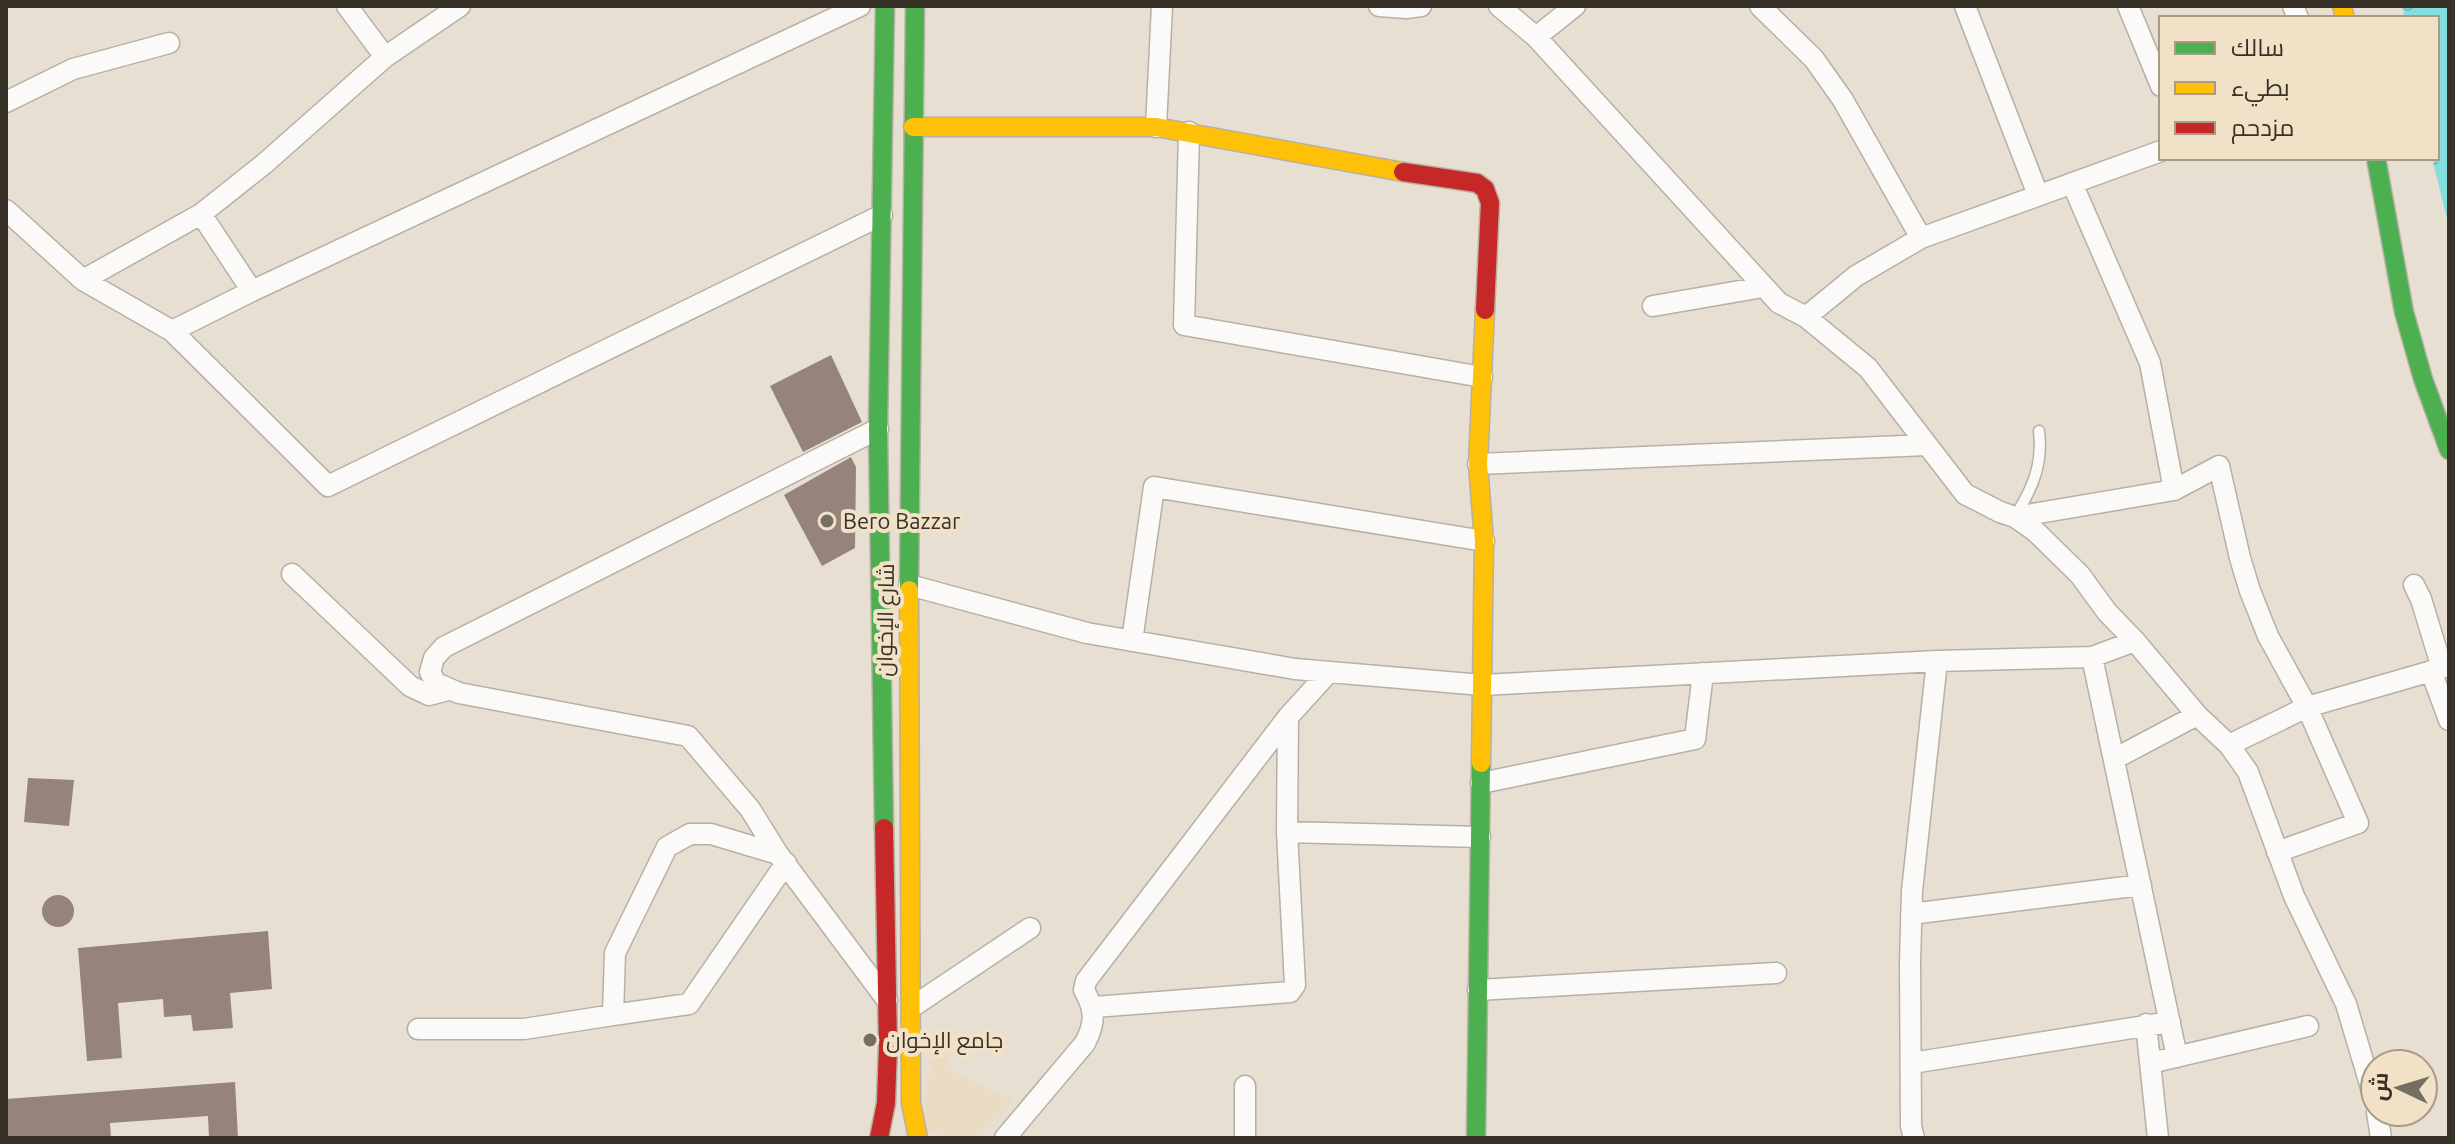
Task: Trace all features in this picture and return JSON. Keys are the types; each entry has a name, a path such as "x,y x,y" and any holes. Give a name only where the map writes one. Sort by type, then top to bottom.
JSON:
{"main road":[{"path":"885,6 878,429 888,1075 881,1132 898,1134 915,1130"},
{"name":"شارع الإخوان","path":"915,6 908,737 915,1130"},
{"path":"913,127 1156,127 1353,165 1477,183 1485,189 1490,203 1478,464 1484,541 1476,1138"},
{"path":"2376,160 2404,312 2423,379 2449,450"},
{"path":"880,292 910,292"}],"street":[{"path":"347,6 385,57"},
{"path":"83,280 201,214 264,164 385,57 460,6"},
{"path":"172,331 860,6"},
{"path":"1156,127 1162,6"},
{"path":"1379,6 1421,6"},
{"path":"1499,6 1536,37 1779,303 1806,317 1868,368 1965,494 2015,517 2035,531 2080,575 2107,612 2197,715 2229,745 2248,772 2294,896 2346,1004 2359,1048"},
{"path":"1536,37 1575,6"},
{"path":"1760,6 1814,59 1843,100 1921,238"},
{"path":"1965,6 2038,195"},
{"path":"2128,6 2159,81"},
{"path":"6,102 73,69 169,43"},
{"path":"1189,132 1184,325 1482,377"},
{"path":"1806,317 1856,276 1921,238 2159,152"},
{"path":"2072,183 2150,363 2174,490"},
{"path":"6,210 83,280 172,331 328,486 882,215"},
{"path":"201,214 252,291"},
{"path":"6,231 29,230"},
{"path":"1653,306 1763,287"},
{"path":"878,429 444,647 434,658 430,672 436,683 448,690 688,736 750,809 782,858 887,1000"},
{"path":"1478,464 1927,445"},
{"path":"2015,517 2174,490 2219,466 2250,591 2268,636 2307,707 2358,823 2277,852"},
{"path":"1132,641 1154,487 1484,541"},
{"path":"292,574 410,686 429,695 448,690"},
{"path":"909,585 1087,633 1132,641 1295,669 1482,685 1937,661 2092,657 2135,641"},
{"path":"2414,585 2441,668 2449,720"},
{"path":"2092,657 2116,758 2177,1057"},
{"path":"1914,1138 1911,1126 1911,914 1937,661"},
{"path":"2229,745 2307,707 2441,668"},
{"path":"1005,1138 1085,1043 1094,1026 1094,1007 1084,990 1086,981 1288,717 1329,672"},
{"path":"1481,783 1695,739 1703,673"},
{"path":"2116,758 2197,715"},
{"path":"1094,1007 1290,992 1295,985 1287,832 1288,717"},
{"path":"1287,832 1480,837"},
{"path":"613,1015 615,953 667,847 690,834 711,834 782,858"},
{"path":"418,1029 524,1029 689,1004 782,858"},
{"path":"1911,914 2141,885"},
{"path":"912,1007 1030,928"},
{"path":"1478,990 1776,973"},
{"path":"1912,1063 2170,1022"},
{"path":"2146,1024 2158,1138"},
{"path":"2150,1063 2308,1026"},
{"path":"1245,1086 1245,1138"}],"lane":[{"path":"2015,517 2037,477 2042,452 2039,431"}],"shaded area":[{"path":"935,1030 952,1071 1013,1101 976,1138 947,1138 922,1127"}],"water":[{"path":"2402,6 2449,6 2449,227 2432,160 2439,160 2439,16 2404,16"}],"building":[{"path":"831,355 862,422 803,452 770,386"},
{"name":"Bero Bazzar","path":"851,457 856,467 855,548 822,566 784,495"},
{"path":"28,778 74,780 69,826 24,822"},
{"path":"58,895 69,900 74,911 69,922 58,927 47,922 42,911 47,900"},
{"path":"268,931 272,989 230,993 233,1028 193,1031 191,1015 164,1017 163,999 118,1003 122,1058 87,1061 78,948"},
{"path":"235,1082 238,1138 209,1138 208,1116 110,1123 111,1138 6,1138 6,1099"}],"traffic: fast":[{"path":"884,828 878,429 885,6"},
{"path":"909,590 915,6"},
{"path":"2376,160 2404,312 2423,379 2449,450"},
{"path":"1476,1138 1481,763"}],"traffic: slow":[{"path":"2342,6 2344,16"},
{"path":"913,127 1156,127 1403,172"},
{"path":"1481,763 1484,541 1478,464 1485,310"},
{"path":"909,590 911,1103 918,1138"}],"traffic: jam":[{"path":"1403,172 1477,183 1485,189 1490,203 1485,310"},
{"path":"879,1138 886,1103 888,1046 884,828"}],"place":[{"name":"Bero Bazzar","path":"827,521"},
{"name":"جامع الإخوان","path":"870,1040"}]}
